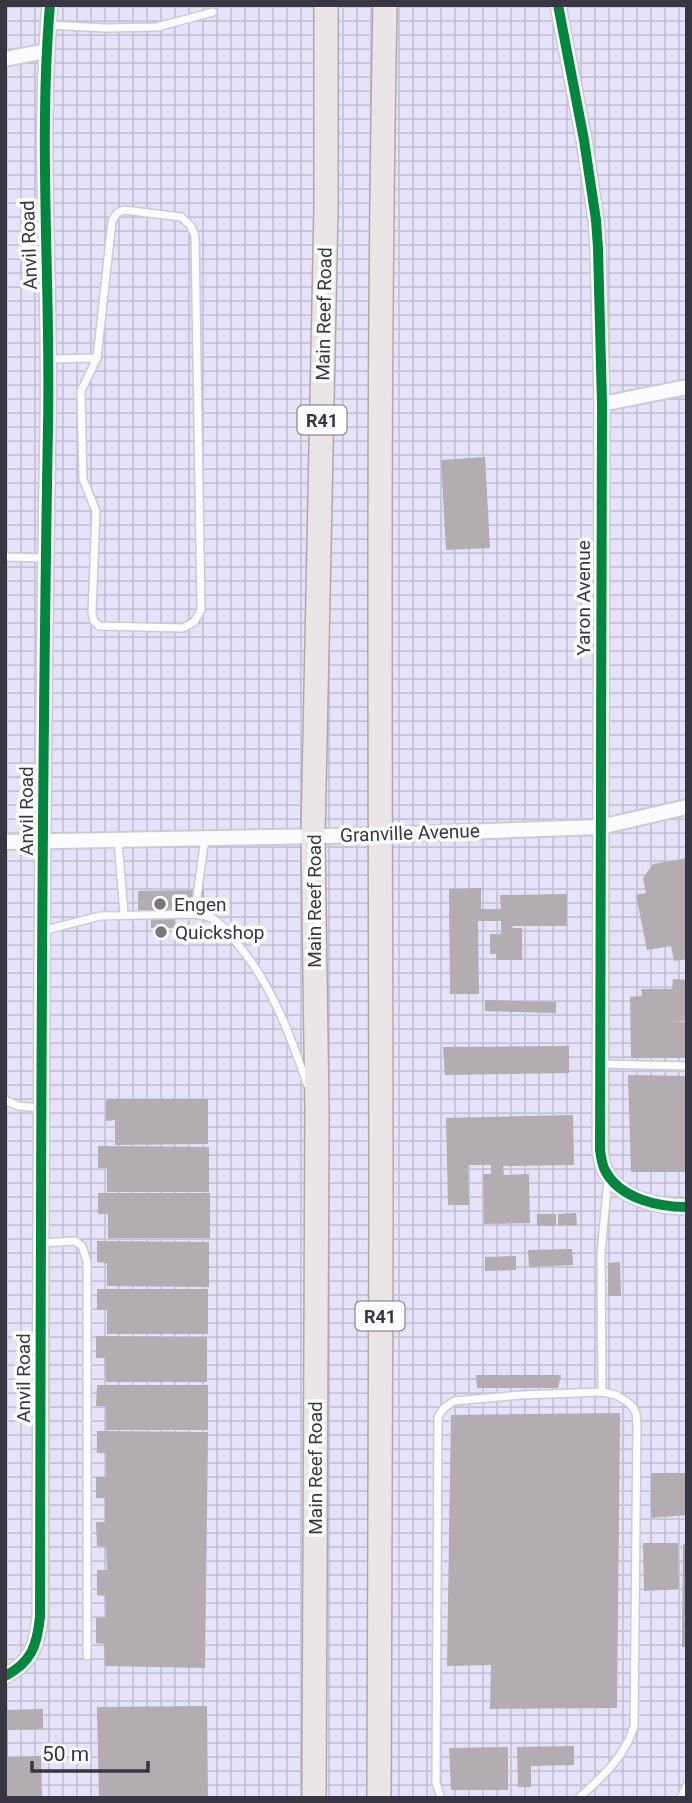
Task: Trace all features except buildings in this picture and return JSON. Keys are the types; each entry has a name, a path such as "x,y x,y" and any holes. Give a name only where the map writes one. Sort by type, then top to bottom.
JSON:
{"main road":[{"name":"Main Reef Road","path":"314,1798 317,1111 313,836 326,222 326,5"},
{"name":"R41","path":"379,1798 382,128 385,5"}],"street":[{"name":"Anvil Road","path":"5,1676 19,1667 32,1653 40,1617 43,686 50,359 44,167 46,51 50,5"},
{"name":"Yaron Avenue","path":"558,5 584,140 596,220 601,404 600,1150 608,1176"},
{"path":"5,59 46,51"},
{"path":"601,404 687,387"},
{"name":"Granville Avenue","path":"5,842 380,835 600,827 687,807"},
{"path":"608,1176 620,1188 634,1196 667,1206 687,1207"}],"lane":[{"path":"48,25 157,27 213,12"},
{"path":"124,210 181,217 191,226 195,236 201,610 194,622 183,628 99,626 94,621 92,613 96,511 83,479 81,391 97,358 112,221 117,213 124,210"},
{"path":"50,359 97,358"},
{"path":"5,557 46,558"},
{"path":"192,914 195,910 205,837"},
{"path":"118,841 124,914"},
{"path":"42,932 92,918 124,914 192,914 214,919 240,946 274,998 317,1111"},
{"path":"599,1065 687,1066"},
{"path":"5,1100 18,1106 42,1108"},
{"path":"602,1392 601,1253 608,1176"},
{"path":"41,1242 75,1241 82,1246 87,1261 87,1656"},
{"path":"442,1798 436,1783 438,1417 444,1408 454,1401 602,1392 616,1395 626,1401 636,1413 634,1726 627,1746 579,1798"},
{"path":"681,1798 687,1785"}],"shaded area":[{"path":"5,5 687,5 687,1798 5,1798"}],"cycle path":[{"path":"5,1676 21,1665 32,1652 40,1617 48,373 45,110 50,5"},
{"path":"558,5 584,140 598,248 602,404 600,1150 605,1170 621,1189 642,1200 687,1207"}],"place":[{"name":"Engen","path":"160,904"},
{"name":"Quickshop","path":"161,932"}]}
